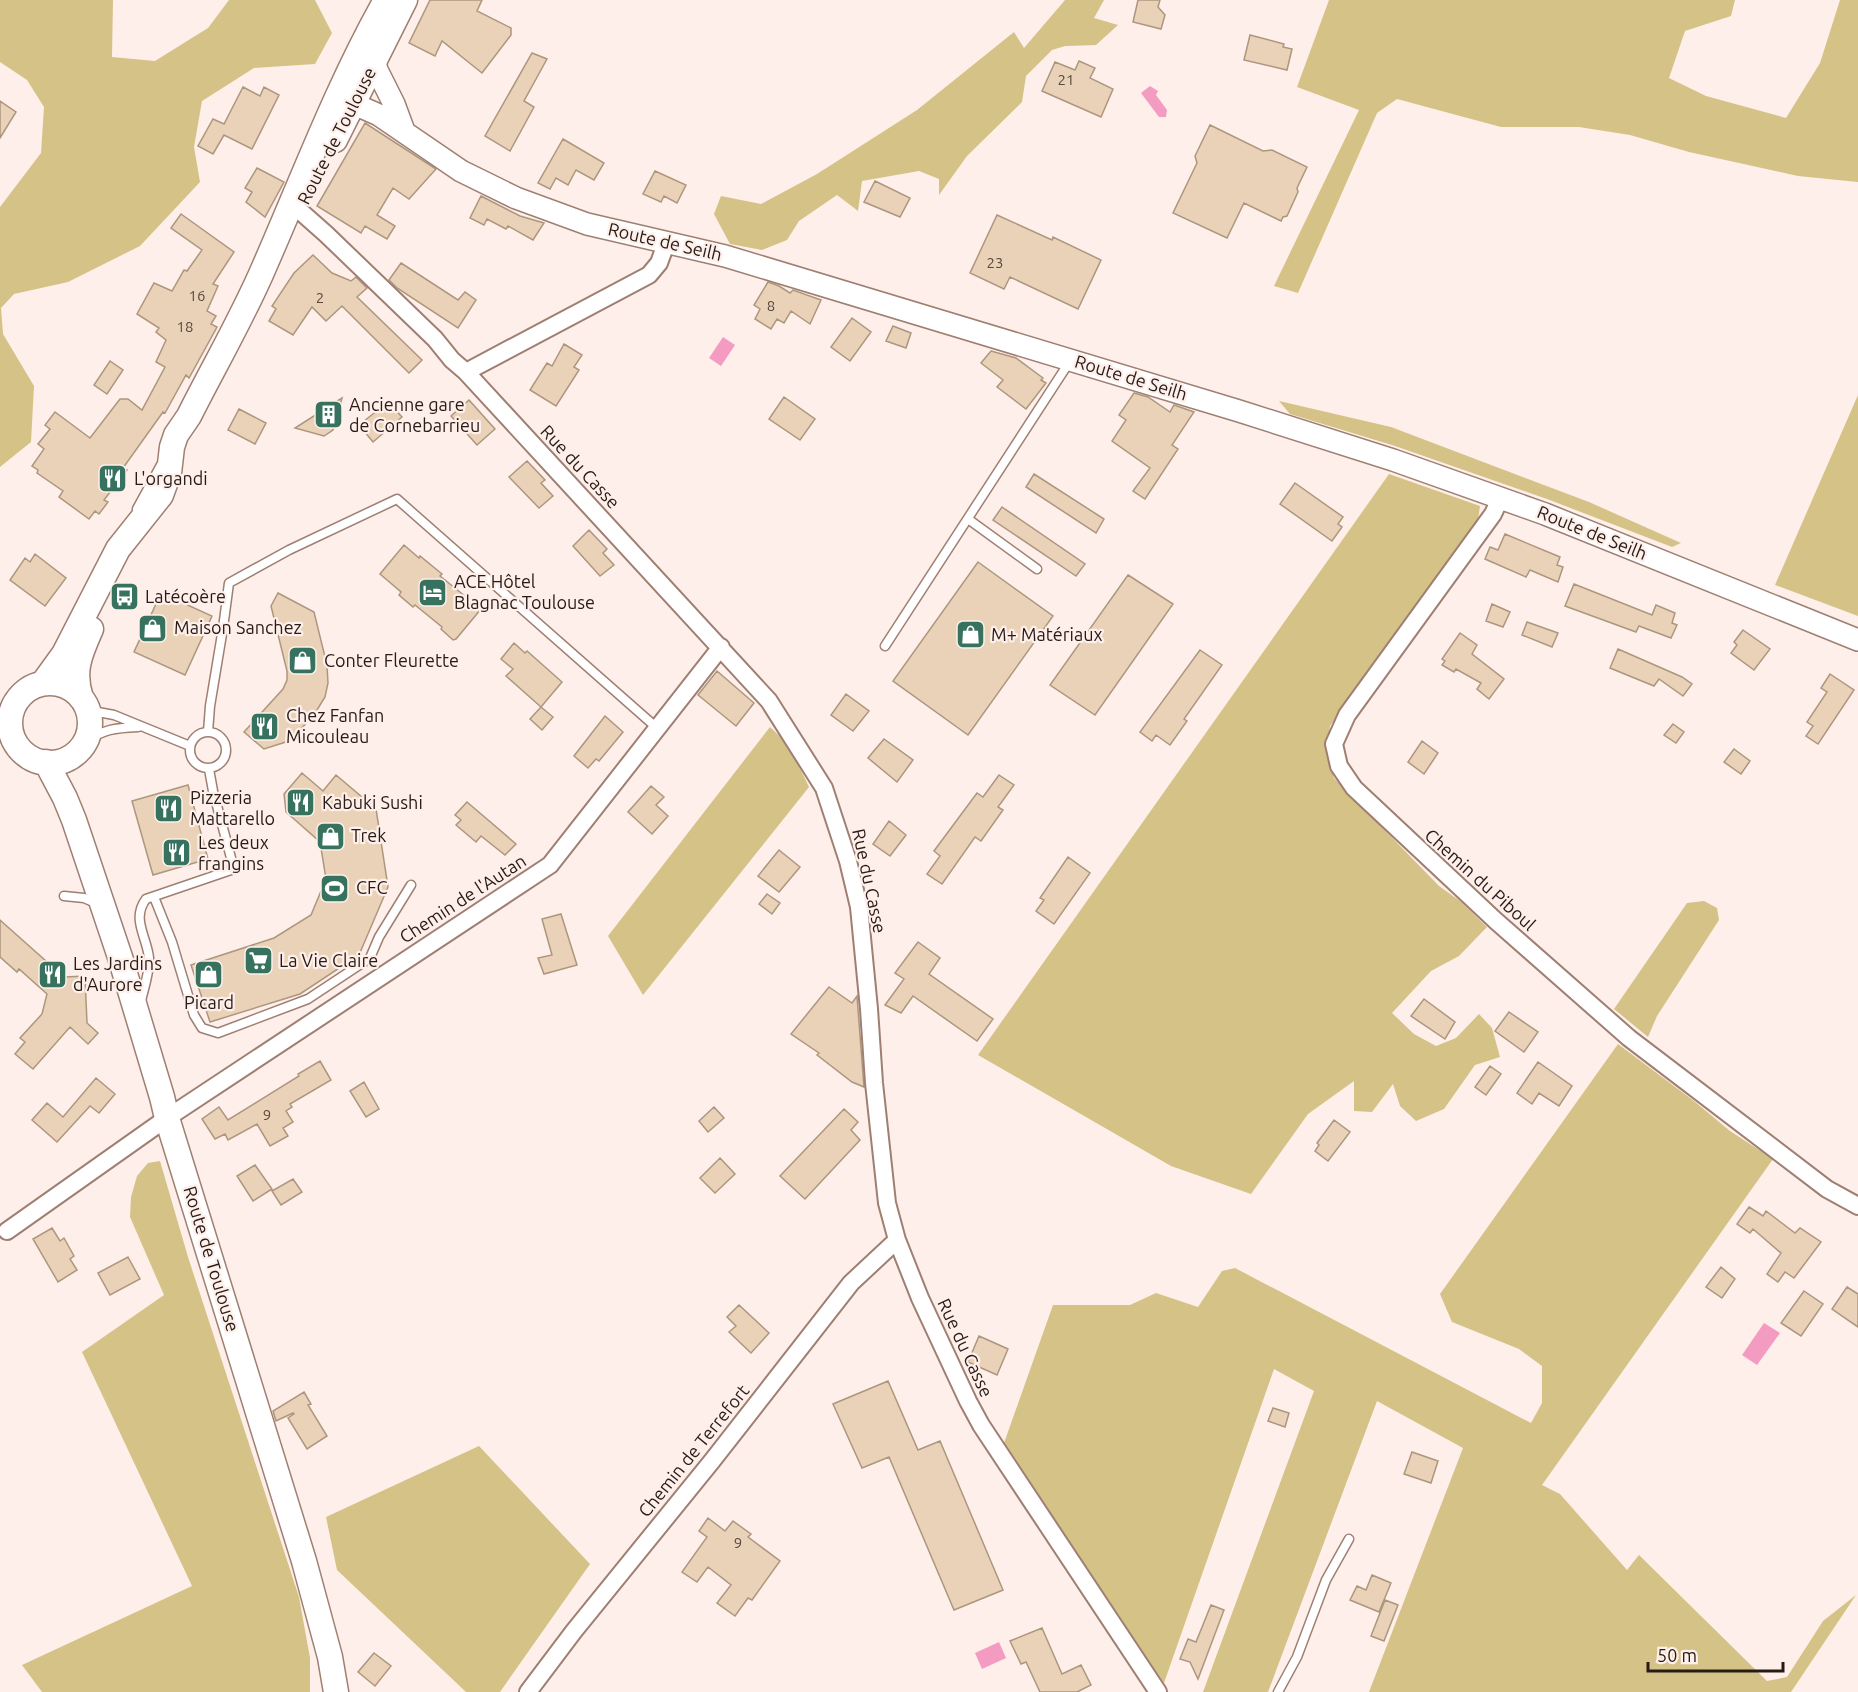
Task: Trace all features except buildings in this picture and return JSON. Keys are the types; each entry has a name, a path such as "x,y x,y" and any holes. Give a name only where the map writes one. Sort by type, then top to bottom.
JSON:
{"main road":[{"name":"Route de Toulouse","path":"264,268 291,228 354,104 368,55 372,25 386,0"},
{"name":"Route de Toulouse","path":"43,683 64,654 124,540 161,495 169,473 176,435 189,416 264,268 324,127 405,0"},
{"name":"Route de Toulouse","path":"84,704 75,681 86,641 101,604 132,550 172,501 182,472 189,416"},
{"path":"43,683 64,685 84,704 89,731 79,748 56,762 36,760 9,745 11,731 6,717 22,694 32,687 43,683"},
{"name":"Route de Toulouse","path":"79,748 74,778 99,871 104,908"},
{"name":"Route de Toulouse","path":"46,762 74,820 138,1016 167,1118 304,1561 330,1657 336,1692"},
{"name":"Route de Toulouse","path":"318,1610 324,1692"}],"street":[{"path":"370,0 373,13 372,25"},
{"path":"396,0 368,55 404,131"},
{"name":"Route de Seilh","path":"354,104 379,115 461,171 516,198 587,224 725,256 1320,436 1545,514 1858,640"},
{"name":"Rue du Casse","path":"300,211 435,339 452,360 466,372 721,647 769,701 824,788 848,861 859,907 887,1203 897,1240 920,1298 981,1425 1158,1692"},
{"path":"466,372 648,275 659,263 667,241"},
{"name":"Chemin du Piboul","path":"1500,499 1493,514 1347,715 1334,744 1339,766 1354,788 1408,840 1629,1038 1827,1189 1858,1206"},
{"name":"Chemin de l'Autan","path":"7,1231 167,1118 550,865 721,647"},
{"name":"Chemin de Terrefort","path":"528,1692 851,1282 897,1240"}],"lane":[{"path":"885,646 1071,360"},
{"path":"208,732 229,583 289,550 397,499 657,728"},
{"path":"968,519 1037,569"},
{"path":"84,704 190,746"},
{"path":"79,748 101,732 114,728 140,727"},
{"path":"208,732 221,738 226,750 221,762 209,769 198,766 190,752 190,746 199,735 208,732"},
{"path":"138,1016 149,959 140,925 140,907 146,899 234,869 209,769"},
{"path":"154,897 172,942 194,1015 202,1028 218,1034 309,999 370,958 379,937 411,885"},
{"path":"64,896 84,898 104,908"},
{"path":"1278,1692 1297,1658 1326,1580 1349,1539"}],"shaded area":[{"path":"0,0 113,0 112,57 155,61 208,28 229,0 315,0 332,33 315,64 254,68 202,101 194,147 200,182 140,246 68,282 14,294 1,308 3,334 34,386 31,442 0,467 0,207 41,153 44,107 27,80 0,62"},
{"path":"1065,0 1104,0 1094,18 1118,25 1096,45 1065,46 1052,50 1026,76 1022,102 967,156 939,195 939,179 919,171 862,181 858,211 837,195 799,221 787,240 762,250 730,244 714,214 721,196 761,204 817,174 917,110 1014,32 1024,48"},
{"path":"1329,0 1735,0 1731,16 1685,31 1669,78 1706,96 1786,118 1820,63 1840,0 1858,0 1858,182 1798,176 1689,152 1630,135 1579,127 1501,127 1397,99 1377,113 1298,293 1274,286 1359,110 1297,87"},
{"path":"1150,86 1158,91 1156,95 1167,110 1166,117 1159,117 1141,93"},
{"path":"723,337 735,345 721,366 709,358"},
{"path":"1858,395 1858,616 1775,585"},
{"path":"1279,401 1391,427 1589,502 1681,543 1672,547 1547,499 1395,446 1290,414"},
{"path":"1389,474 1480,506 1478,521 1330,726 1327,754 1334,778 1439,886 1460,901 1487,927 1459,956 1431,971 1392,1013 1414,1034 1436,1046 1456,1038 1479,1014 1492,1028 1500,1057 1475,1065 1444,1109 1416,1121 1400,1106 1393,1084 1372,1112 1354,1111 1354,1081 1308,1114 1251,1194 1171,1166 978,1055"},
{"path":"770,727 789,745 809,787 643,995 608,936"},
{"path":"1704,901 1717,908 1719,920 1657,1016 1648,1037 1614,1009 1687,903"},
{"path":"1618,1044 1730,1131 1773,1159 1542,1485 1560,1494 1627,1570 1639,1555 1767,1681 1787,1677 1823,1621 1856,1595 1791,1692 1369,1692 1463,1448 1377,1401 1268,1692 1203,1692 1314,1391 1274,1369 1164,1683 1090,1580 1004,1443 1053,1305 1130,1305 1156,1293 1198,1307 1222,1271 1235,1268 1531,1423 1542,1403 1542,1366 1519,1349 1452,1322 1440,1294"},
{"path":"160,1161 188,1257 299,1597 310,1658 310,1692 42,1692 22,1665 192,1586 82,1352 164,1295 130,1217 131,1197 137,1176 148,1163"},
{"path":"1764,1323 1780,1333 1757,1365 1742,1355"},
{"path":"479,1446 590,1564 500,1692 466,1692 337,1570 326,1517"},
{"path":"999,1642 1006,1658 982,1669 975,1653"}],"place":[{"name":"Ancienne gare de Cornebarrieu","path":"328,415"},
{"name":"L'organdi","path":"113,479"},
{"name":"ACE Hôtel Blagnac Toulouse","path":"433,592"},
{"name":"Latécoère","path":"124,597"},
{"name":"Maison Sanchez","path":"153,628"},
{"name":"M+ Matériaux","path":"970,635"},
{"name":"Conter Fleurette","path":"303,661"},
{"name":"Chez Fanfan Micouleau","path":"265,726"},
{"name":"Kabuki Sushi","path":"301,803"},
{"name":"Pizzeria Mattarello","path":"169,808"},
{"name":"Trek","path":"330,836"},
{"name":"Les deux frangins","path":"177,853"},
{"name":"CFC","path":"335,888"},
{"name":"La Vie Claire","path":"258,961"},
{"name":"Les Jardins d'Aurore","path":"52,974"},
{"name":"Picard","path":"209,974"}]}
